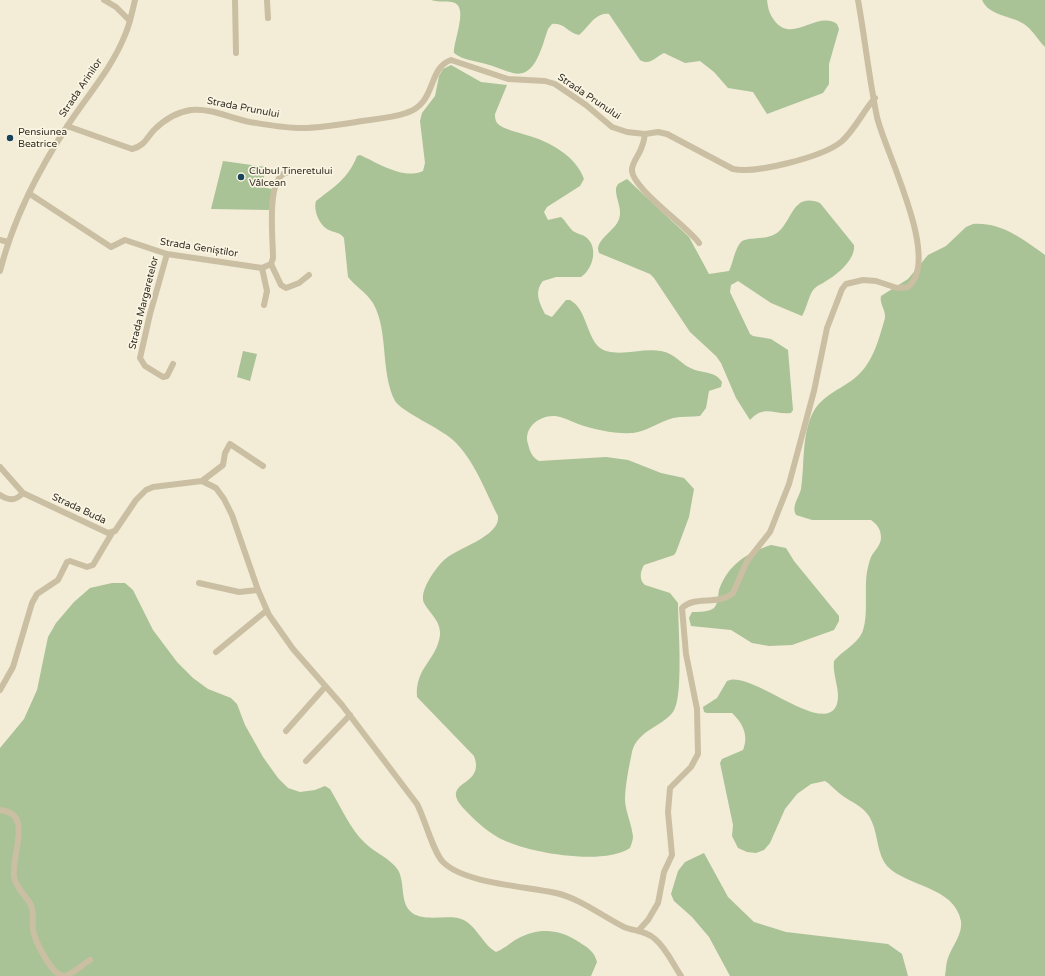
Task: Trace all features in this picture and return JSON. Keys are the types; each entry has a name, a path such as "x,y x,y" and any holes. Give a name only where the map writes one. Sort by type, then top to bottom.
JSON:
{"street":[{"path":"104,0 116,6 130,21"},
{"name":"Strada Arinilor","path":"8,242 30,194 67,126 119,48 130,21 135,0"},
{"path":"235,0 236,53"},
{"path":"267,0 268,18"},
{"path":"638,931 648,920 658,902 664,872 672,855 668,812 670,788 692,767 698,754 697,709 686,654 682,608 692,603 722,599 733,593 747,561 773,527 789,484 814,391 827,328 842,289 846,284 863,280 876,281 897,288 908,287 914,281 918,267 916,230 878,118 858,0"},
{"name":"Strada Prunului","path":"67,126 132,149 143,144 165,121 179,113 203,109 249,122 306,128 398,116 417,109 425,102 438,71 446,62 451,60 508,79 545,81 555,84 586,105 612,127 627,132 645,134 658,132 672,136 733,169 744,171 759,169 814,155 833,147 842,141 875,98"},
{"path":"645,134 642,147 632,169 634,179 646,194 680,222 699,243"},
{"path":"301,172 290,171 282,175 274,190 272,264 281,285 286,288 299,283 309,275"},
{"name":"Strada Geniștilor","path":"30,194 107,246 114,247 125,240 167,254 262,268"},
{"path":"0,240 8,242 0,271"},
{"name":"Strada Margaretelor","path":"167,254 150,314 140,358 145,366 163,378 167,376 173,364"},
{"path":"264,305 267,291 262,268 272,264"},
{"path":"263,466 230,444 225,453 223,465 202,481 216,488 228,507 266,610 293,649 350,715 417,804 437,853 447,865 459,872 477,878 575,899 625,927 656,939 682,976"},
{"name":"Strada Buda","path":"0,467 23,493 104,532 112,533 136,500 146,490 160,486 202,481"},
{"path":"0,495 11,500 15,500 23,493"},
{"path":"0,690 13,667 26,629 29,611 37,594 58,580 67,562 70,561 88,567 93,565 112,533"},
{"path":"200,583 239,592 258,590"},
{"path":"216,652 266,610"},
{"path":"286,731 325,687"},
{"path":"306,761 350,715"},
{"path":"0,810 11,812 18,821 20,827 15,855 14,876 17,885 30,903 33,910 33,930 36,943 53,971 60,975 66,976 90,960"}],"green space":[{"path":"431,0 767,0 771,15 781,27 797,29 821,21 829,21 837,24 839,29 829,64 829,84 823,93 767,114 753,92 728,88 714,72 700,61 685,63 664,53 647,62 640,60 609,14 596,17 579,35 563,26 552,24 548,29 540,52 533,66 527,71 521,73 513,73 465,59 454,53 460,19 459,6 453,2"},
{"path":"982,0 1045,0 1045,47 1027,26 995,12 985,5"},
{"path":"451,65 481,82 507,85 495,114 495,120 497,123 507,129 552,145 575,163 584,179 580,186 547,207 544,212 548,220 561,217 573,231 587,238 593,248 593,259 588,270 581,277 556,277 543,281 540,285 538,297 545,314 552,317 566,300 570,300 581,311 595,342 599,347 606,351 619,353 654,350 666,352 690,368 717,376 722,382 721,387 709,391 706,408 700,416 673,418 643,430 633,433 626,433 598,430 561,417 549,416 538,420 530,428 528,433 528,444 533,456 539,461 606,457 628,460 661,473 684,478 694,489 689,517 676,552 674,555 644,565 641,573 642,581 645,585 670,593 678,603 680,660 678,692 673,712 662,722 644,734 635,745 632,752 626,782 625,801 633,838 630,848 618,853 584,857 546,853 499,838 487,830 463,807 456,796 459,787 472,776 475,771 476,765 474,756 417,697 419,678 435,651 440,635 437,622 424,603 423,598 425,587 431,576 442,562 485,536 497,523 498,516 473,466 467,456 453,440 405,410 395,401 390,390 387,377 383,339 378,314 370,299 348,277 344,238 326,228 320,222 316,214 315,205 316,201 335,187 345,177 357,156 360,155 399,172 415,173 423,171 425,163 420,121 422,113 435,96 439,76 443,69"},
{"name":"Clubul Tineretului Vâlcean","path":"223,161 266,167 262,187 272,189 270,210 211,209"},
{"path":"627,179 689,237 709,274 729,271 737,248 741,242 748,239 767,237 777,233 787,222 798,204 804,201 820,203 854,245 852,256 845,266 813,290 802,316 771,303 738,281 731,285 730,292 750,334 753,336 771,339 788,350 793,410 791,413 765,411 755,415 750,420 736,398 721,363 716,356 690,332 654,278 650,274 599,253 598,249 601,241 619,219 620,207 616,188 618,184"},
{"path":"973,224 983,224 1002,229 1020,238 1045,255 1045,976 945,976 946,964 957,940 961,926 957,909 940,894 906,879 887,866 879,850 874,827 866,812 825,781 811,784 797,794 785,809 770,843 764,850 756,853 747,852 738,848 732,836 733,825 720,763 722,759 743,750 745,745 744,730 742,725 732,713 707,713 704,712 703,707 717,698 727,681 738,680 752,684 803,709 818,713 830,713 837,704 838,694 834,672 834,661 856,641 862,633 866,611 867,572 871,557 881,541 881,535 879,528 871,520 812,520 796,515 794,508 801,489 807,427 815,409 819,404 829,395 856,377 871,358 878,342 885,318 881,296 908,279 928,255 946,246 966,227"},
{"path":"243,351 257,354 250,381 237,377"},
{"path":"771,545 786,548 794,561 839,616 839,621 834,630 792,645 769,646 752,643 731,630 691,626 689,618 692,612 707,611 714,608 718,600 719,590 723,581 733,567 746,556"},
{"path":"112,583 125,583 133,590 153,630 177,662 193,678 208,689 231,698 237,704 245,725 263,757 278,778 288,788 300,792 315,790 325,786 330,789 350,825 360,837 369,847 391,862 398,870 405,902 410,911 421,917 448,917 461,919 471,925 496,952 525,935 541,931 564,934 585,946 594,955 597,962 591,976 0,976 0,748 24,719 37,690 48,637 56,623 74,602 90,588"},
{"path":"704,853 728,897 754,922 786,932 888,944 902,954 908,976 730,976 709,937 692,917 674,901 671,894 678,871 685,862"}],"place":[{"name":"Pensiunea Beatrice","path":"10,138"},
{"name":"Clubul Tineretului Vâlcean","path":"241,177"}]}
